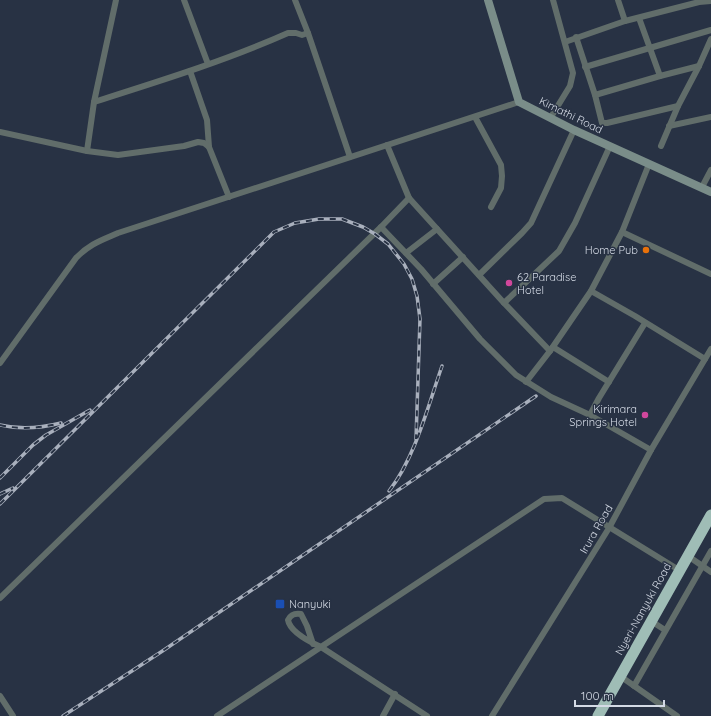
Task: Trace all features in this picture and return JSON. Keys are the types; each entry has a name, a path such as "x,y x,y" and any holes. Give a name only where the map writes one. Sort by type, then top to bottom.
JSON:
{"highway":[{"name":"Nyeri-Nanyuki Road","path":"598,716 711,515"}],"street":[{"path":"87,151 94,102 116,0"},
{"path":"184,0 208,64"},
{"path":"294,0 308,33 350,157"},
{"path":"0,363 76,258 88,246 118,233 519,102 488,0"},
{"path":"551,117 570,86 572,78 572,67 553,0"},
{"path":"618,0 625,21"},
{"path":"565,42 625,21 699,2 711,1"},
{"path":"640,18 660,76"},
{"path":"585,67 711,30"},
{"path":"94,102 229,57 288,32 302,35 308,33"},
{"path":"576,38 603,124 678,106"},
{"path":"661,146 678,106 711,39"},
{"path":"595,95 699,66"},
{"path":"190,71 207,120 209,146 229,197"},
{"name":"Kimathi Road","path":"519,102 574,130 711,192"},
{"path":"475,117 501,165 501,188 491,207"},
{"path":"669,126 711,117"},
{"path":"479,275 522,233 530,223 574,130"},
{"path":"0,132 87,151 123,155 184,146 198,142 204,142 209,146"},
{"path":"387,145 409,198 504,303 552,349 609,382"},
{"path":"504,303 559,252 575,222 610,146"},
{"path":"526,382 552,349 591,291 622,232 649,164"},
{"path":"702,187 711,170"},
{"path":"0,598 409,198"},
{"path":"381,227 406,253 480,339 516,375 551,397 590,415 651,450"},
{"path":"406,253 437,229"},
{"path":"622,232 711,274"},
{"path":"433,284 463,257"},
{"path":"591,291 705,360"},
{"path":"590,415 645,323"},
{"name":"Irura Road","path":"492,716 609,528 651,450 711,349"},
{"path":"217,716 544,499 562,498 679,570"},
{"path":"634,686 711,551"},
{"path":"688,556 711,572"},
{"path":"313,644 304,618 301,614 291,616 288,620 289,625 313,644 321,647 427,716"},
{"path":"651,621 666,630"},
{"path":"620,676 677,716"},
{"path":"383,716 395,694"},
{"path":"0,696 13,716"}],"railway":[{"path":"0,504 274,232 295,223 319,219 342,219 363,227 375,234 388,244 404,264 412,279 417,296 420,319 416,439"},
{"path":"389,491 398,478 414,447 442,366"},
{"path":"63,716 164,650 536,396"},
{"path":"0,478 33,445 46,435 90,410"},
{"path":"0,425 16,428 31,428 61,423"},
{"path":"0,494 13,488"}],"place":[{"name":"Home Pub","path":"646,250"},
{"name":"62 Paradise Hotel","path":"509,283"},
{"name":"Kirimara Springs Hotel","path":"645,415"},
{"name":"Nanyuki","path":"280,604"}]}
